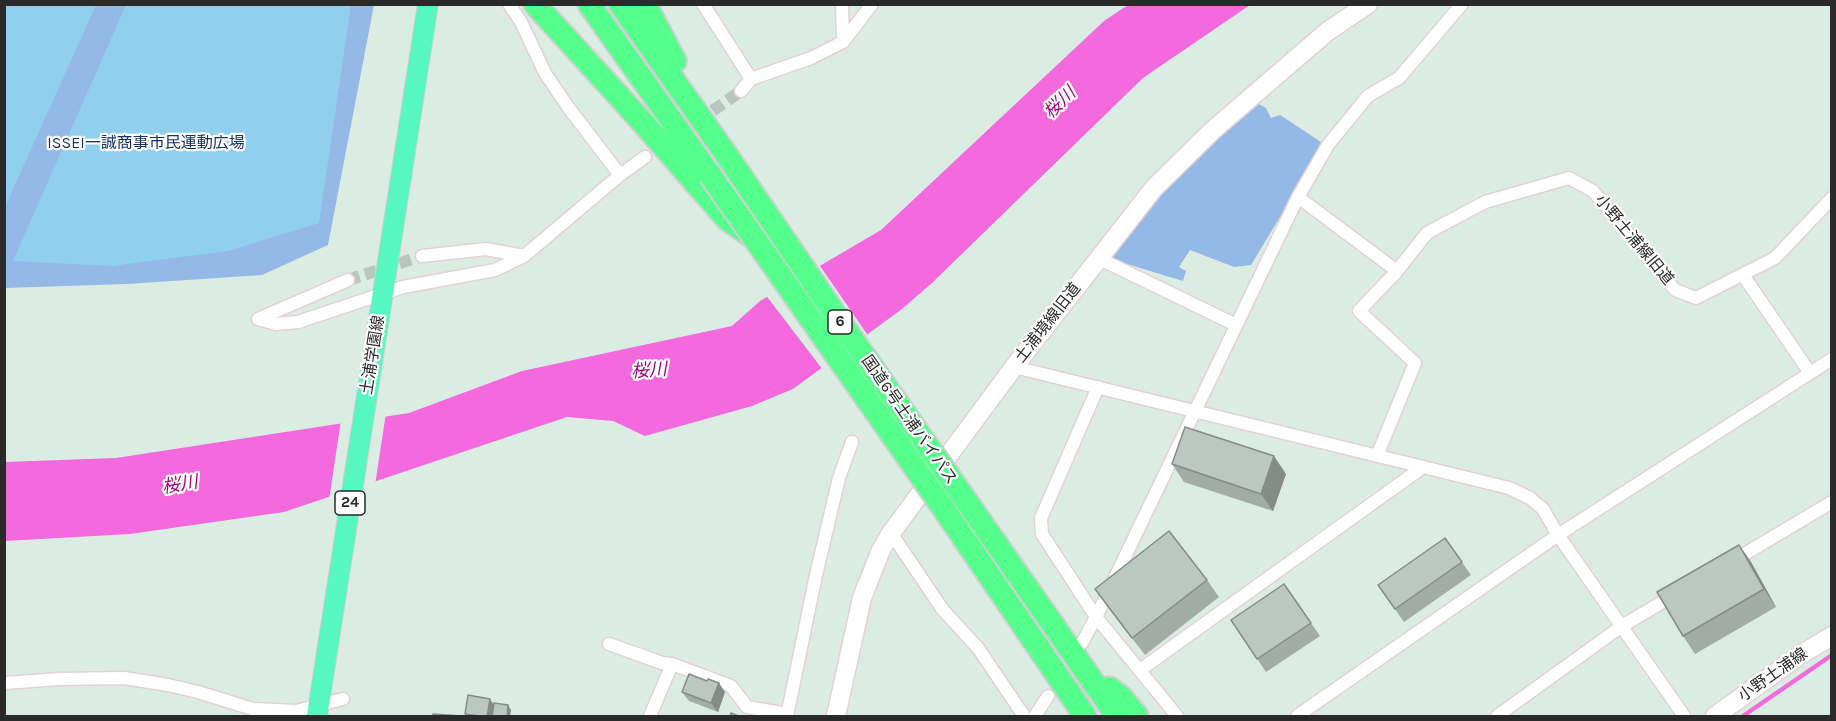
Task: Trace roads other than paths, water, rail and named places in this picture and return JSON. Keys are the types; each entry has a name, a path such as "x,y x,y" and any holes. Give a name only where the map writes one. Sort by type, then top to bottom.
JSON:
{"highway":[{"path":"535,4 645,124 703,179"},
{"name":"国道6号土浦バイパス","path":"590,4 703,179 753,237 937,499 1056,692 1085,717"},
{"name":"国道6号土浦バイパス","path":"620,4 1117,717"},
{"path":"645,4 724,151"},
{"path":"1083,669 1120,696 1137,717"},
{"path":"1056,692 1073,717"}],"main road":[{"name":"土浦学園線","path":"318,714 428,4"}],"street":[{"path":"509,4 521,22 545,73 620,175"},
{"path":"703,4 751,80"},
{"path":"842,4 843,42"},
{"path":"741,91 751,80 811,58 843,42 872,4"},
{"name":"土浦境線旧道","path":"841,714 862,598 873,568 891,533 1014,367 1154,188 1213,130 1328,31 1368,4"},
{"path":"1082,643 1298,197 1329,146 1368,96 1399,78 1462,4"},
{"path":"348,280 258,319 276,324 298,322 403,287 495,270 524,256 620,175 645,157"},
{"name":"小野土浦線旧道","path":"1377,456 1415,363 1359,310 1397,271 1427,233 1485,202 1569,178 1593,191 1675,290 1696,298 1775,258 1832,198"},
{"path":"1298,197 1397,271"},
{"path":"422,256 486,249 524,256"},
{"path":"1098,258 1236,325"},
{"path":"1743,275 1810,372"},
{"path":"1297,717 1558,535 1832,359"},
{"path":"1014,367 1509,488 1530,498 1543,509 1558,535 1684,717"},
{"path":"1098,387 1041,518 1042,534 1096,617 1177,717"},
{"path":"609,644 731,686 747,707 787,715 839,478 852,442"},
{"path":"1140,670 1423,467"},
{"path":"1722,567 1832,502"},
{"path":"891,533 943,610 978,648 1024,717"},
{"path":"1497,717 1622,626 1682,591"},
{"name":"小野土浦線","path":"1715,717 1800,655 1832,636"},
{"path":"650,717 672,664"},
{"path":"4,683 124,678 198,692 253,710 318,714 343,699"},
{"path":"1035,717 1056,692"}],"water":[{"name":"桜川","path":"1128,5 1250,5 1143,78 933,282 902,309 793,389 752,406 645,436 613,421 567,417 284,512 130,534 5,541 5,462 116,458 409,413 522,371 732,326 760,301 881,230 1104,21"}],"waterway":[{"path":"1743,716 1832,655"}],"tunnel":[{"path":"698,121 741,91"},
{"path":"348,280 422,256"}],"park label":[{"name":"ISSEI一誠商事市民運動広場","path":"146,143"}]}
